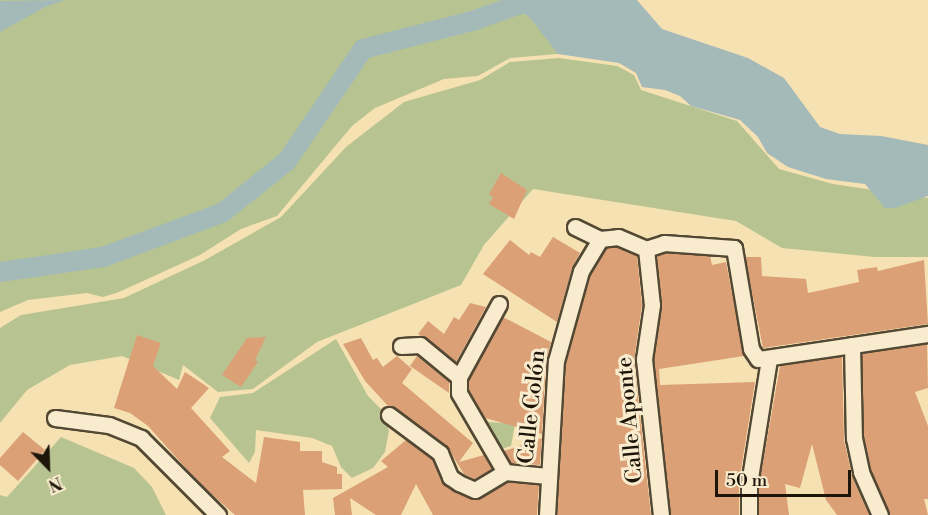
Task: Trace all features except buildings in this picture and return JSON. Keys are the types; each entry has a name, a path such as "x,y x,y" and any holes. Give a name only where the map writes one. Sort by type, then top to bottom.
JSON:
{"street":[{"path":"574,227 600,239 618,237 646,249 664,243 734,248 751,349 758,359 928,334"},
{"name":"Calle Colón","path":"547,515 556,361 581,271 600,239"},
{"name":"Calle Aponte","path":"646,249 652,305 644,359 660,515"},
{"path":"499,304 459,377 459,393 506,472"},
{"path":"401,346 420,345 459,377"},
{"path":"852,345 855,438 861,472 880,515"},
{"path":"749,515 749,484 769,358"},
{"path":"389,415 412,435 440,453 450,477 475,490 506,472 548,477"},
{"path":"55,418 109,424 141,438 218,515"}],"green space":[{"path":"0,0 596,0 558,54 510,58 478,76 444,79 375,108 352,126 277,216 241,229 200,255 119,292 103,297 87,293 28,300 0,312"},
{"path":"559,58 617,66 634,75 641,90 737,121 779,169 833,184 928,198 928,257 875,257 782,248 736,221 533,189 484,245 461,285 317,342 253,389 218,392 183,365 179,380 122,356 70,365 27,390 0,423 0,328 21,315 124,298 205,260 281,217 346,147 404,102 480,80 510,62"},
{"path":"336,339 368,396 381,409 389,431 385,452 373,468 352,478 341,467 332,446 312,438 256,430 255,452 249,463 210,418 220,397 253,393"},
{"path":"481,416 489,422 515,424 511,446 501,449"},
{"path":"61,437 134,468 152,487 166,515 0,515 0,495 7,497"}],"water":[{"path":"65,0 45,7 0,32 0,1"},
{"path":"509,0 637,0 662,29 748,58 784,78 820,127 840,134 881,136 928,145 928,196 895,208 885,208 865,184 826,179 788,167 767,153 758,137 740,120 691,106 680,96 665,90 642,87 636,73 619,63 558,54 532,20"}],"waterway":[{"path":"0,272 103,257 222,213 287,161 363,49 472,21 532,0"}]}
